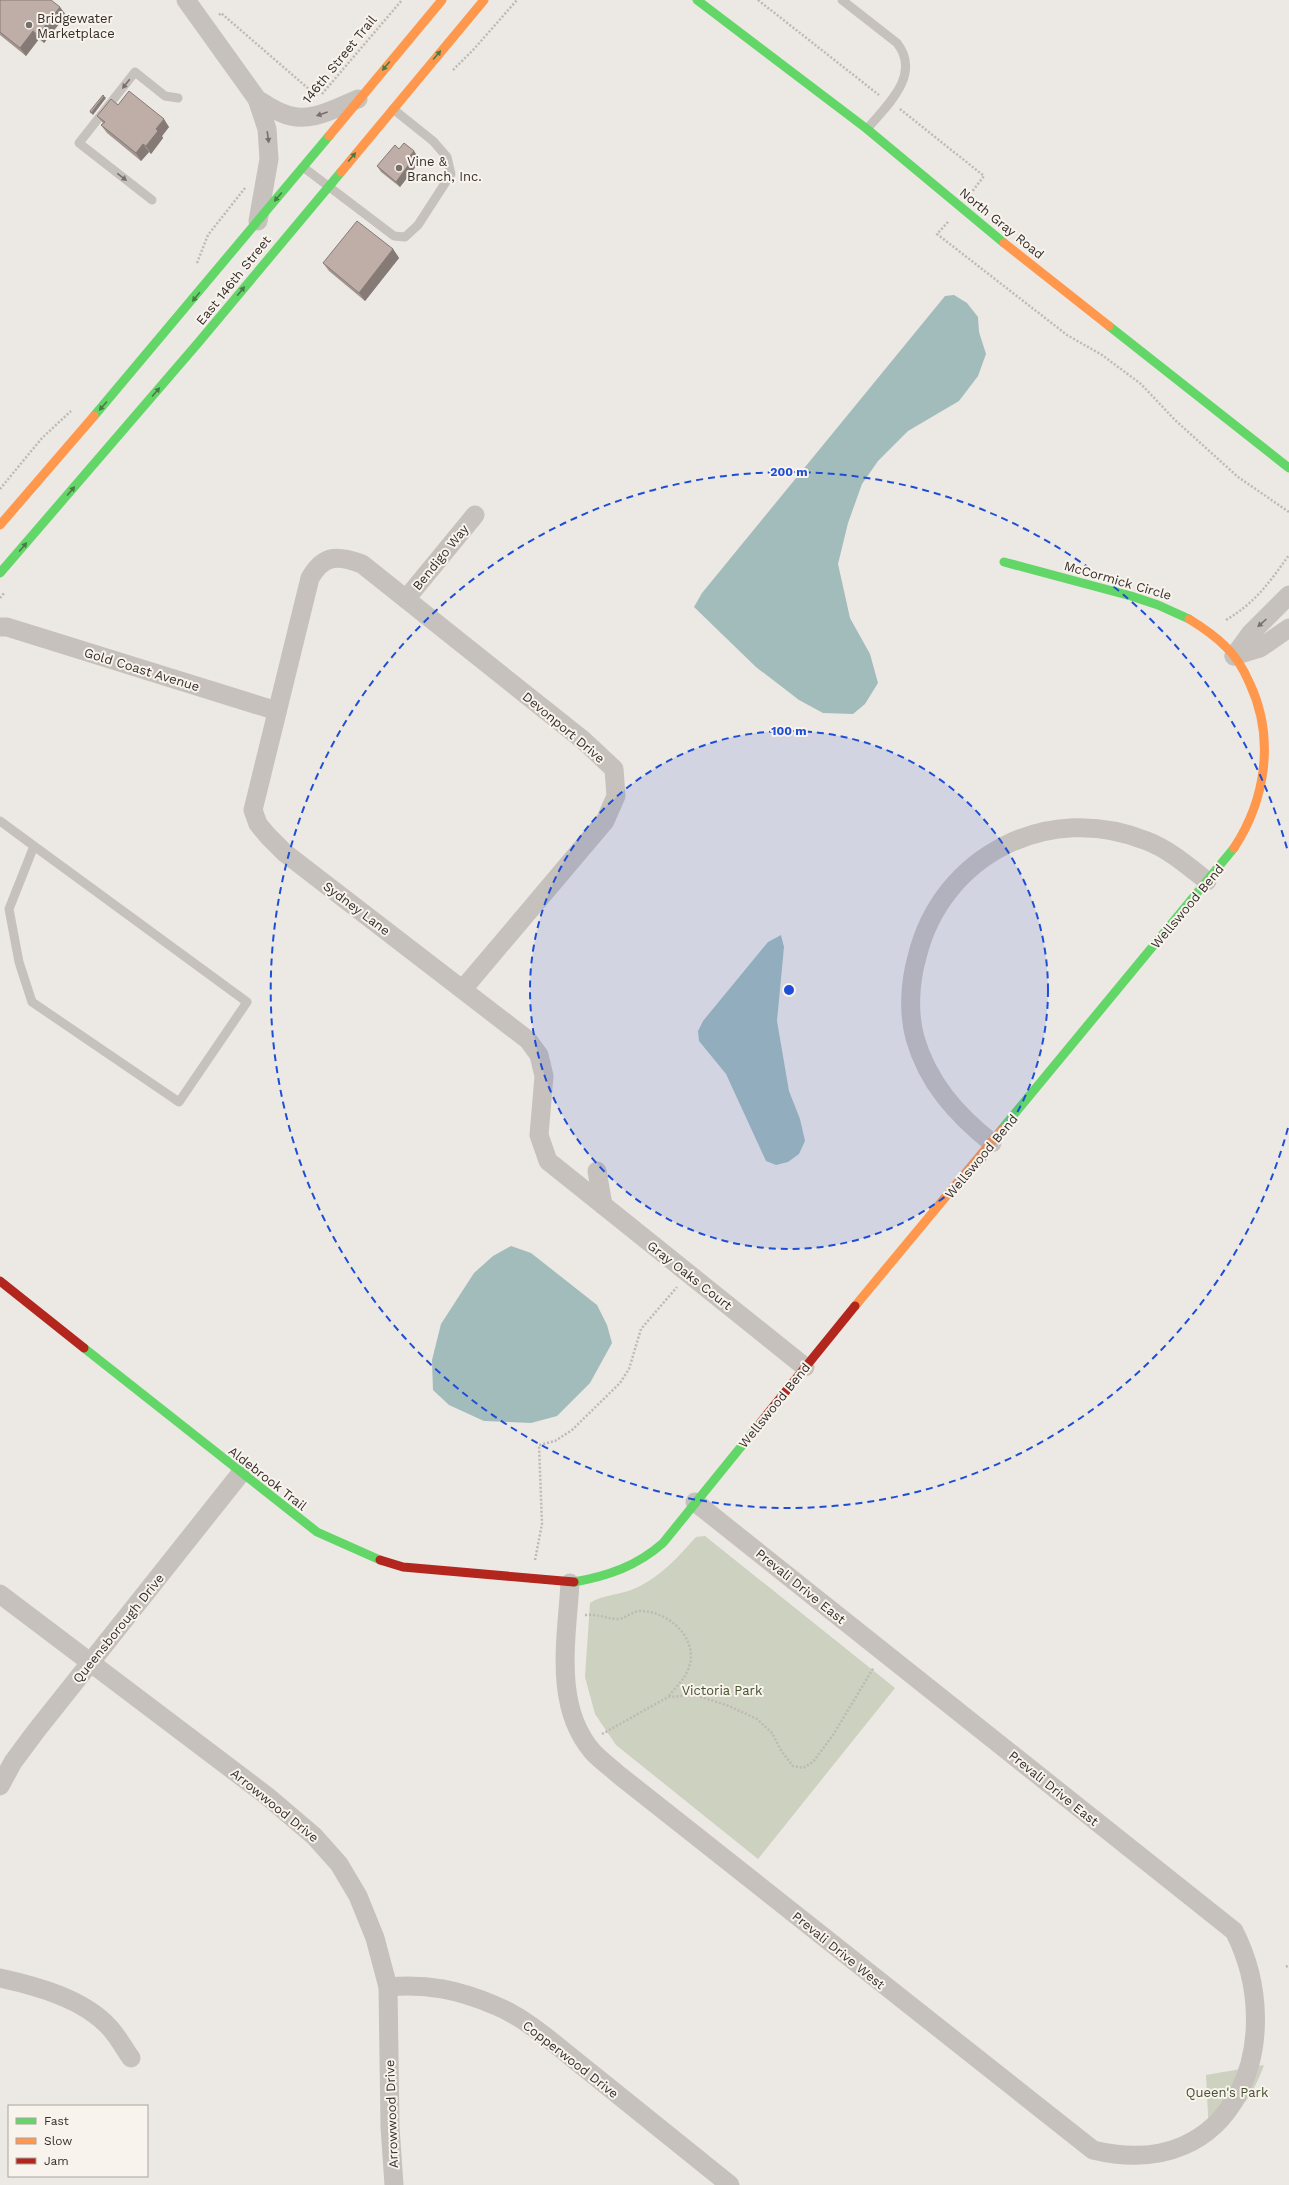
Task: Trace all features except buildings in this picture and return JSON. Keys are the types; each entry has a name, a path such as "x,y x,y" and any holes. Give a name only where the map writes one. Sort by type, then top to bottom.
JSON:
{"street":[{"path":"186,0 257,100 268,134 269,159 258,221"},
{"name":"East 146th Street","path":"0,525 174,323 358,99 442,0"},
{"name":"East 146th Street","path":"0,573 198,343 392,108 484,0"},
{"name":"North Gray Road","path":"697,0 867,129 960,208 1289,468"},
{"path":"257,100 280,113 304,118 320,115 358,99"},
{"name":"Bendigo Way","path":"406,600 475,516"},
{"name":"Devonport Drive","path":"330,560 344,557 362,564 583,740 614,769 616,796 604,821 463,989"},
{"name":"Sydney Lane","path":"330,560 317,565 310,578 253,810 258,824 286,853 528,1040 539,1055 544,1076 538,1135 548,1162 603,1205"},
{"name":"McCormick Circle","path":"1004,562 1158,603 1198,623 1221,642 1234,656"},
{"path":"1234,656 1250,634 1289,595"},
{"name":"Gold Coast Avenue","path":"2,624 277,711"},
{"path":"1234,656 1260,648 1289,628"},
{"name":"Wellswood Bend","path":"570,1583 595,1579 638,1564 663,1543 805,1366 992,1143 1231,852 1249,824 1257,805 1265,772 1264,739 1259,706 1248,681 1234,656"},
{"path":"992,1143 963,1119 939,1090 924,1063 912,1022 913,971 922,938 935,910 952,886 977,863 1012,841 1043,831 1080,827 1110,830 1147,841 1177,858 1207,881"},
{"path":"598,1171 603,1205"},
{"name":"Gray Oaks Court","path":"603,1205 805,1366"},
{"name":"Aldebrook Trail","path":"0,1281 317,1532 368,1556 403,1567 570,1583"},
{"name":"Queensborough Drive","path":"0,1786 24,1747 241,1473"},
{"name":"Prevali Drive East","path":"695,1502 1228,1926 1248,1943 1266,1964"},
{"name":"Prevali Drive West","path":"570,1583 566,1666 567,1693 573,1716 581,1735 592,1751 619,1775 1084,2144 1105,2156 1124,2163 1144,2167 1166,2168"},
{"name":"Arrowwood Drive","path":"0,1594 267,1796 314,1836 339,1864 358,1896 375,1938 388,1987 390,2127 394,2185"},
{"path":"0,1978 31,1986 60,1996 92,2013 109,2028 131,2058"},
{"name":"Copperwood Drive","path":"388,1987 412,1985 452,1990 496,2005 547,2038 730,2185"}],"lane":[{"path":"842,0 889,36 902,49 906,63 905,75 901,85 890,102 867,129"},
{"path":"152,200 79,143 135,72 165,96 178,98"},
{"path":"303,167 327,187 394,236 405,238 418,225 451,174 447,157 433,140 392,108"},
{"path":"0,821 247,1002 179,1102 32,1002 19,962 9,909 34,846"}],"path":[{"name":"146th Street Trail","path":"315,102 402,0"},
{"path":"759,0 984,176"},
{"path":"221,13 319,98"},
{"path":"199,254 208,235 248,183"},
{"path":"937,234 1067,334 1102,355 1141,384 1175,420 1238,478 1289,512"},
{"path":"1226,620 1246,608 1263,590 1289,555"},
{"path":"535,1561 542,1524 539,1445 555,1441 572,1430 620,1383 629,1369 641,1329 677,1287"},
{"path":"585,1616 599,1614 619,1619 640,1611 664,1616 675,1622 689,1645 690,1661 687,1673 668,1697 602,1735"},
{"path":"668,1697 695,1695 751,1715 772,1733 782,1752 793,1766 803,1768 813,1762 833,1735 874,1667"}],"green space":[{"name":"Victoria Park","path":"705,1536 895,1688 758,1859 616,1745 595,1714 585,1677 590,1603 600,1598 626,1592 641,1586 667,1567 696,1537"},
{"name":"Queen's Park","path":"1264,2065 1255,2086 1243,2105 1228,2120 1209,2134 1206,2075"}],"water":[{"path":"954,295 967,303 978,317 979,332 986,354 978,376 959,401 908,431 878,461 862,484 848,523 838,564 850,618 870,654 878,683 865,704 853,714 823,713 799,700 756,667 694,607 702,593 945,296"},
{"path":"781,935 784,947 777,1021 789,1091 800,1119 805,1141 799,1154 788,1162 776,1165 766,1161 726,1074 699,1041 698,1031 703,1021 768,942"},
{"path":"511,1246 531,1253 597,1305 607,1325 612,1343 590,1383 557,1416 531,1423 484,1421 449,1405 433,1390 432,1360 441,1324 474,1273 493,1256"}],"traffic: fast":[{"path":"697,0 867,129 1004,243"},
{"path":"94,416 329,136"},
{"path":"0,573 198,343 341,172"},
{"path":"1109,326 1289,468"},
{"path":"1004,562 1131,596 1158,605 1189,619"},
{"path":"1002,1129 1234,848"},
{"path":"84,1348 317,1532 380,1560"},
{"path":"574,1582 599,1577 622,1569 643,1558 663,1543 761,1422"}],"traffic: slow":[{"path":"329,136 442,0"},
{"path":"341,172 484,0"},
{"path":"1004,243 1109,326"},
{"path":"0,525 94,416"},
{"path":"1189,619 1217,638 1236,659 1250,684 1258,705 1263,726 1264,747 1260,789 1254,809 1234,848"},
{"path":"855,1306 1002,1129"}],"traffic: jam":[{"path":"0,1281 84,1348"},
{"path":"761,1422 855,1306"},
{"path":"380,1560 403,1567 574,1582"}],"place":[{"name":"Bridgewater Marketplace","path":"29,25"},
{"name":"Vine & Branch, Inc.","path":"399,168"}]}
